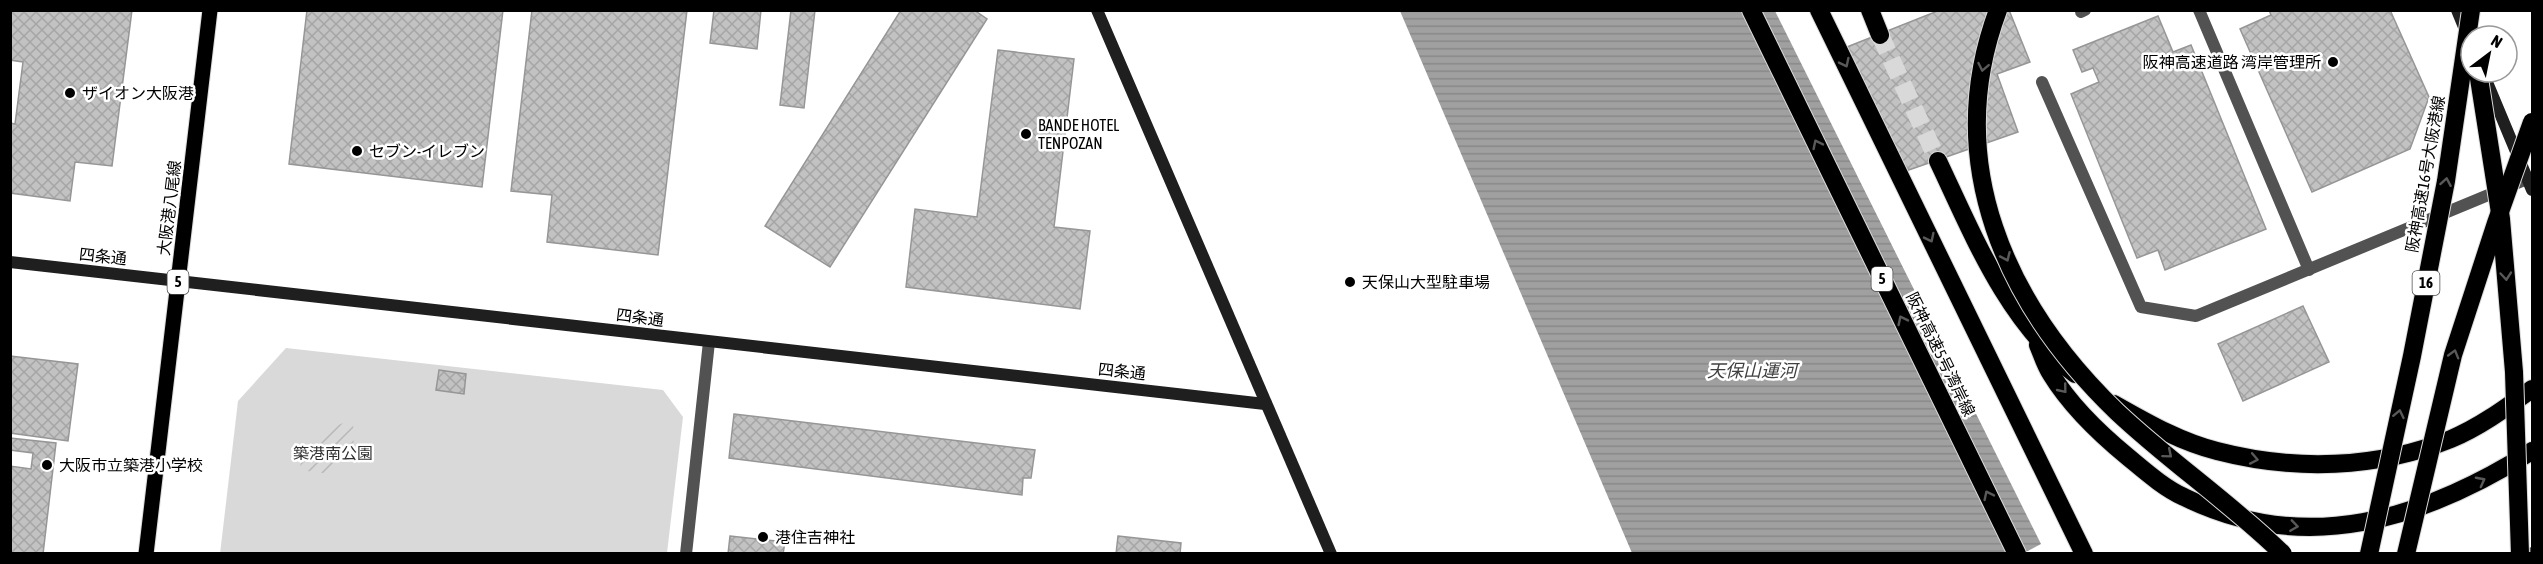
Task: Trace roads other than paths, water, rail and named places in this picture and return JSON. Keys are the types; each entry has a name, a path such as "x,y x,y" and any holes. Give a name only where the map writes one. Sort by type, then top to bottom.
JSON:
{"highway":[{"name":"阪神高速5号湾岸線","path":"1751,10 2017,554"},
{"path":"1819,10 2084,554"},
{"path":"1870,10 1880,35"},
{"path":"1998,10 1982,66 1977,104 1978,145 1983,194 2001,246 2022,294 2055,342 2118,412 2283,554"},
{"name":"阪神高速16号大阪港線","path":"2369,554 2412,356 2446,181 2472,10"},
{"path":"2482,84 2501,219 2514,372 2520,554"},
{"path":"2406,554 2453,355 2532,122"},
{"path":"1938,161 1978,247 2035,338 2050,374 2106,439 2181,496 2222,514 2310,528 2355,524 2393,516 2447,498 2532,451"},
{"path":"2035,338 2112,403 2147,423 2184,440 2216,451 2262,461 2307,465 2349,464 2398,456 2452,439 2498,414 2532,389"}],"main road":[{"name":"大阪港八尾線","path":"146,554 210,10"}],"street":[{"path":"1097,10 1331,554"},
{"path":"2199,10 2309,270"},
{"path":"2457,10 2463,24"},
{"path":"2042,82 2141,307 2196,316 2530,185 2485,84"},
{"name":"四条通","path":"10,262 1265,404"},
{"path":"686,554 709,342"}],"water":[{"name":"天保山運河","path":"1400,11 1775,11 2041,544 2022,554 1632,553"}],"tunnel":[{"path":"1880,35 1938,161"}],"place":[{"name":"阪神高速道路 湾岸管理所","path":"2333,62"},
{"name":"ザイオン大阪港","path":"70,93"},
{"name":"BANDE HOTEL TENPOZAN","path":"1026,134"},
{"name":"セブン-イレブン","path":"357,151"},
{"name":"天保山大型駐車場","path":"1350,282"},
{"name":"大阪市立築港小学校","path":"47,465"},
{"name":"港住吉神社","path":"763,537"}],"park label":[{"name":"築港南公園","path":"333,453"}]}
